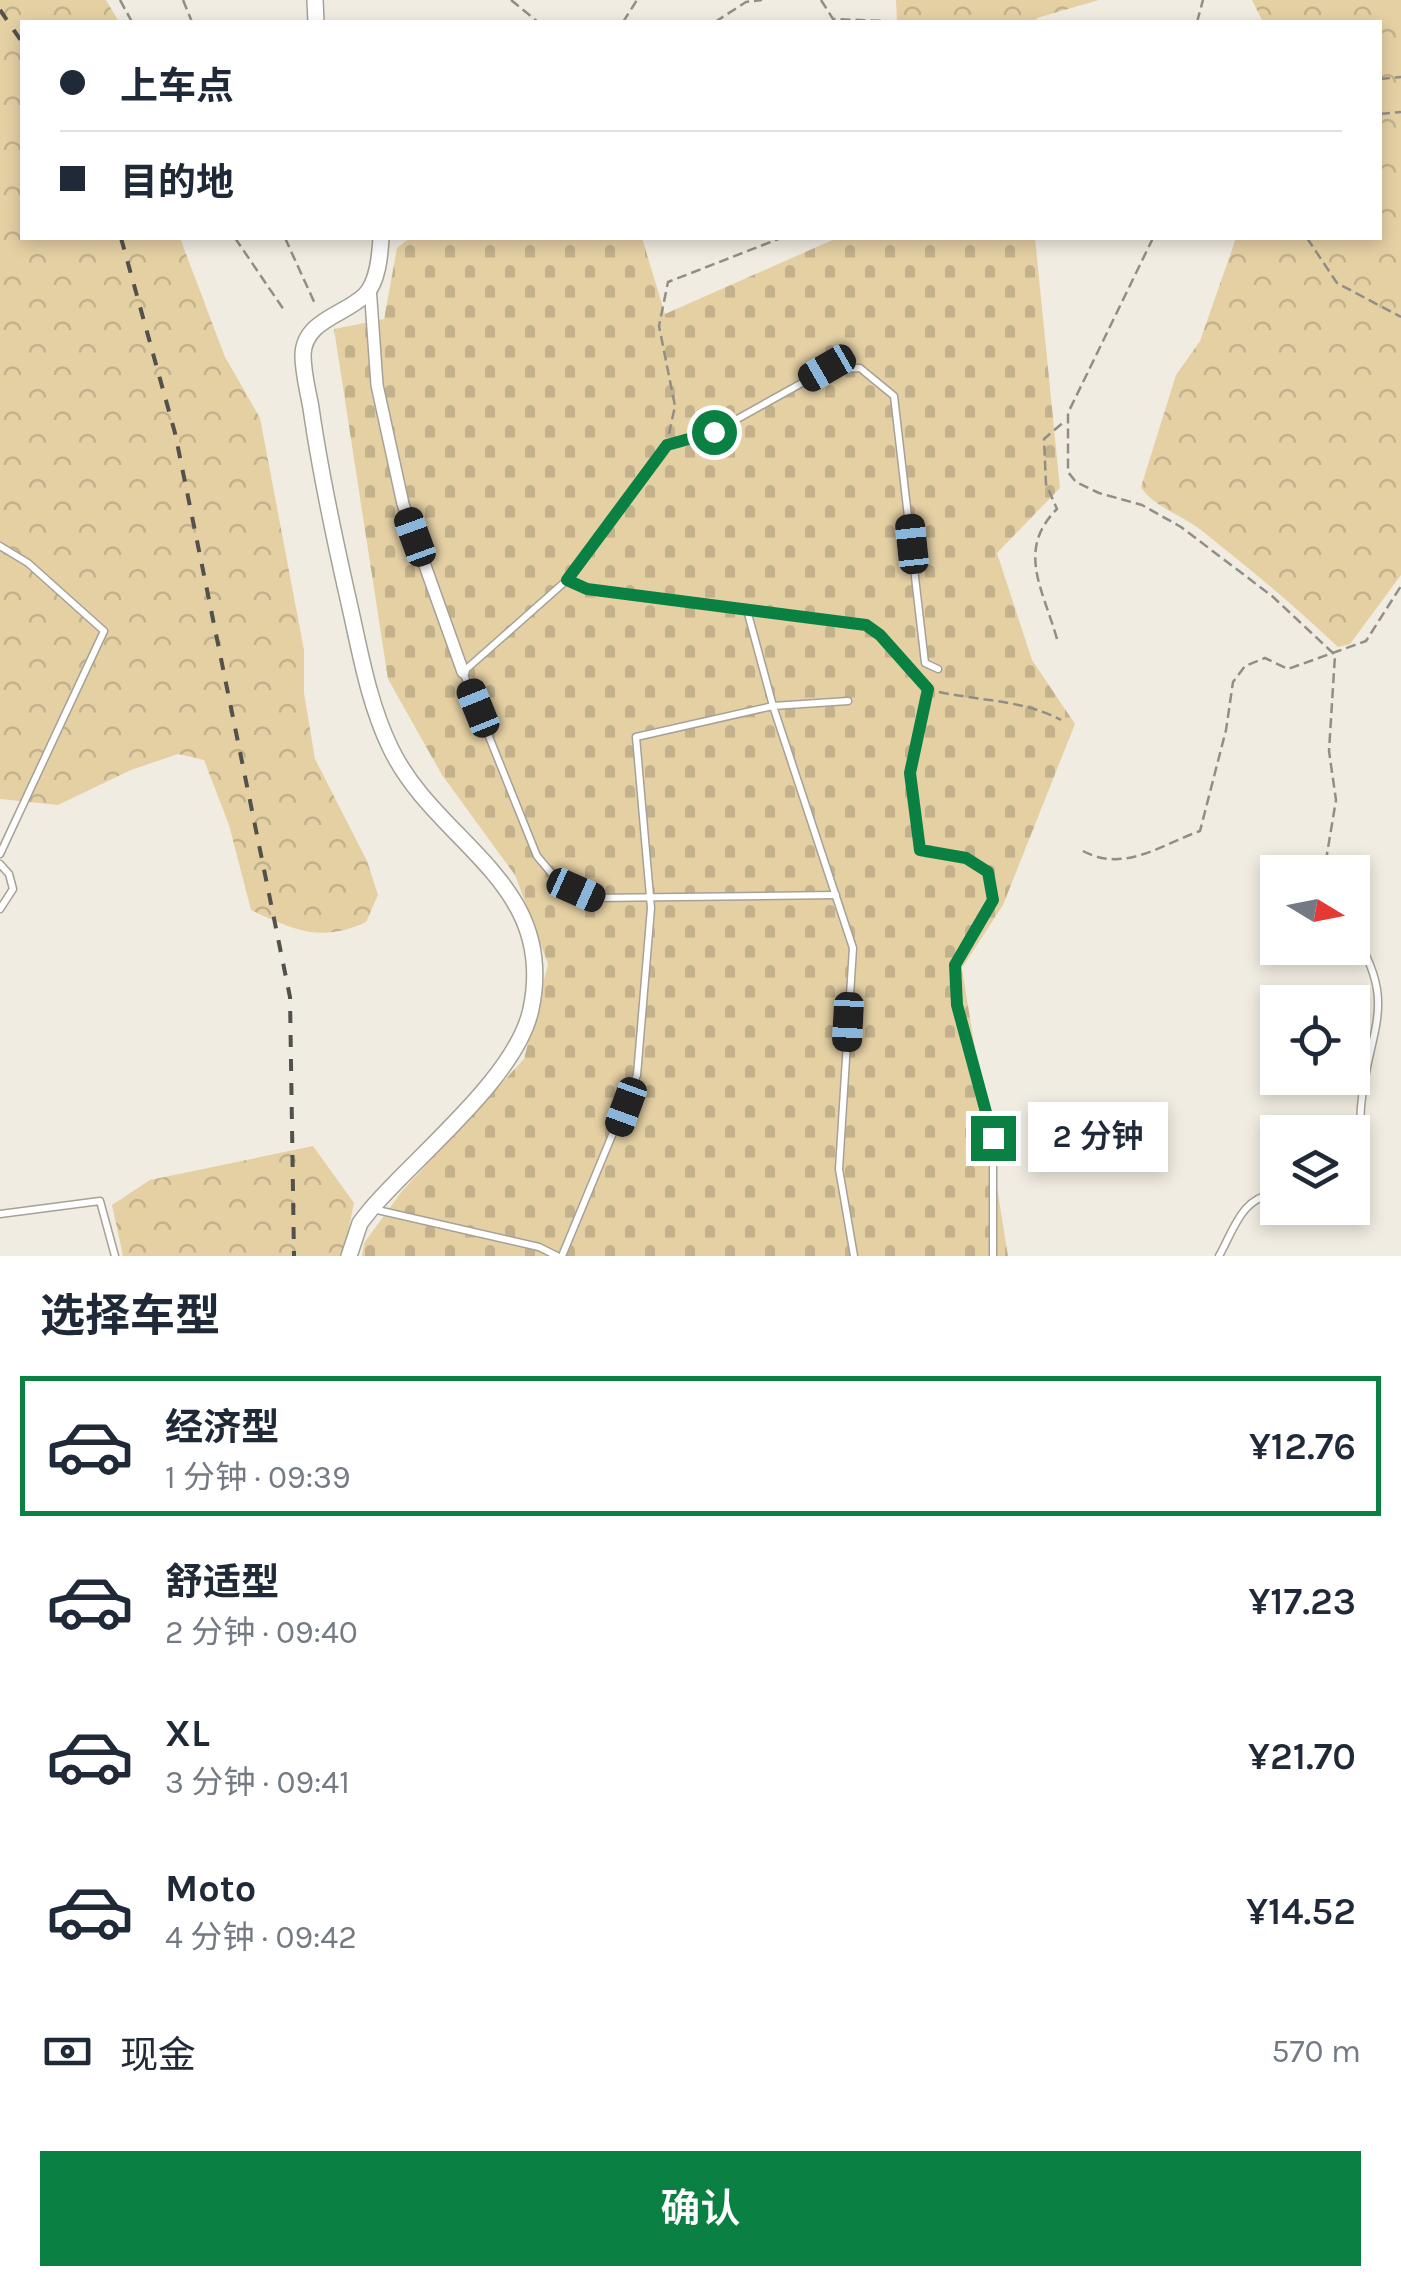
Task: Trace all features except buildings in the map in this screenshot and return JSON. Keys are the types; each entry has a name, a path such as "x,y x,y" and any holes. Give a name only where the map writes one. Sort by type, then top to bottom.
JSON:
{"street":[{"path":"350,1256 360,1223 506,1062 531,1011 533,965 524,919 502,878 410,780 390,749 374,705 321,480 303,352 323,321 367,294 380,260 381,240"},
{"path":"370,286 377,385 403,504 463,672"}],"lane":[{"path":"836,895 595,898 558,881 537,856 463,672 567,580 667,445 714,432 827,368 860,368 894,396 926,663 938,668"},
{"path":"0,546 28,563 104,631 0,854"},
{"path":"567,580 587,589 866,625 880,635 928,689 910,773 920,850 966,858 988,872 993,900 955,965 957,1005 993,1138 993,1256"},
{"path":"748,610 773,706 853,948 839,1169 854,1256"},
{"path":"372,1209 539,1247 559,1256 637,1075 651,900 636,736 773,706 848,701"},
{"path":"0,864 9,874 13,888 0,909"},
{"path":"1361,1115 1383,1006 1378,975 1370,961"},
{"path":"1219,1256 1238,1214 1260,1199"},
{"path":"0,1214 100,1201 115,1256"}],"path":[{"path":"511,0 536,20"},
{"path":"718,20 746,2 762,0"},
{"path":"237,240 284,310"},
{"path":"285,240 323,321"},
{"path":"667,445 675,406 659,326 668,282 776,240"},
{"path":"1057,639 1034,545 1038,528 1058,509 1046,484 1044,439 1066,420 1152,240"},
{"path":"1308,240 1337,283 1401,317"},
{"path":"1066,420 1068,472 1076,482 1142,505 1180,527 1272,596 1335,655"},
{"path":"1083,852 1114,862 1132,860 1200,831 1226,730 1233,682 1245,666 1265,658 1288,669 1366,641 1401,586"},
{"path":"1327,855 1336,800 1329,752 1335,655"},
{"path":"928,689 988,702 1034,705 1061,720"}],"green space":[{"path":"0,0 106,0 118,20 20,20 20,240 181,240 225,357 260,418 304,650 304,693 315,759 367,861 378,895 366,922 335,932 308,931 251,910 229,825 204,760 178,754 131,770 58,805 0,799"},
{"path":"896,0 1099,0 1036,20 897,20"},
{"path":"1252,0 1401,0 1401,575 1350,644 1338,647 1237,559 1194,525 1153,500 1141,487 1176,375 1200,341 1235,240 1382,240 1382,20 1262,20"},
{"path":"407,240 643,240 665,314 832,240 1035,240 1060,488 997,553 1032,660 1075,724 1003,905 962,968 1008,1256 362,1256 364,1243 402,1191 524,1059 548,964 515,875 442,775 388,679 334,329 384,319 397,248"},
{"path":"313,1146 354,1203 343,1256 123,1256 112,1205 150,1180"}],"railway":[{"path":"0,10 20,39"},
{"path":"122,240 175,433 290,997 294,1256"}],"route":[{"path":"714,432 667,445 567,580 587,589 866,625 920,677 928,689 916,730 910,773 920,850 966,858 988,872 993,900 955,965 957,1005 993,1138"}]}
